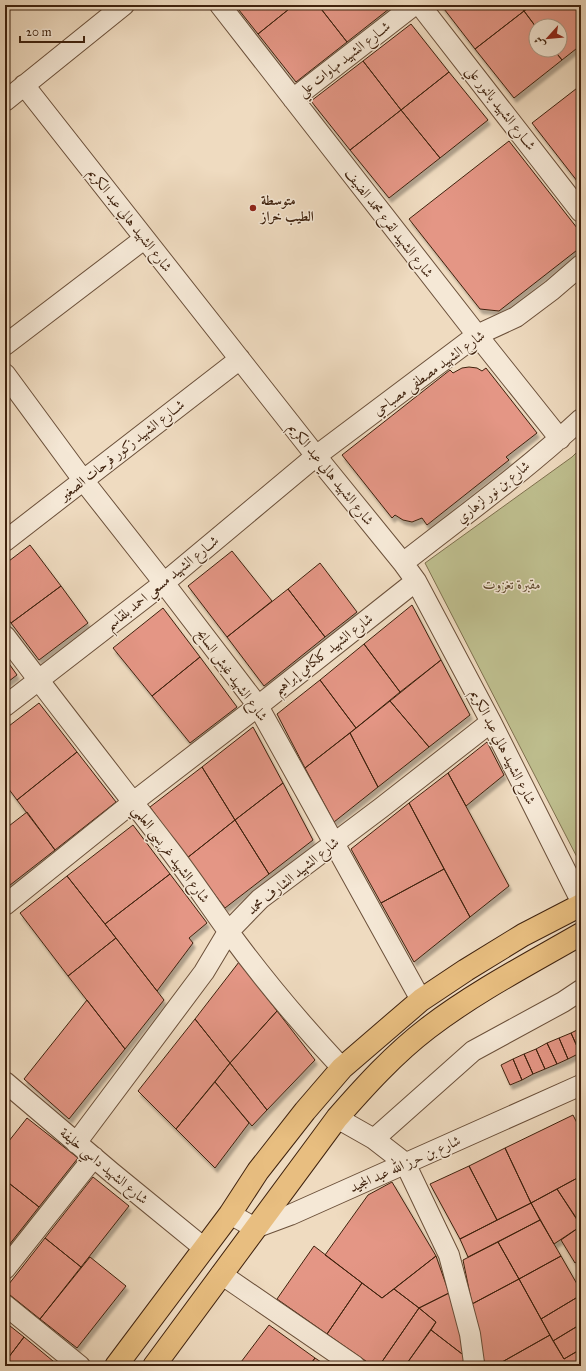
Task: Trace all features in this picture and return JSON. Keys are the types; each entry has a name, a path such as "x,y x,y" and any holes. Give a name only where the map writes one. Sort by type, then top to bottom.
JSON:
{"highway":[{"path":"116,1366 230,1214 258,1171 305,1111 342,1068 421,1000 523,935 581,905"},
{"path":"154,1366 337,1118 370,1080 401,1050 428,1028 476,994 581,934"}],"street":[{"path":"5,100 124,5"},
{"name":"شارع الشهيد لقرع محمد الضيف","path":"220,5 477,335 560,439"},
{"name":"شــارع الشهيد مهاوات علي","path":"293,99 414,5"},
{"name":"شــارع الشهيد بالنور علي","path":"420,5 581,212"},
{"name":"شارع الشهيد هالي عبد الكريم","path":"24,85 144,239 416,581 491,722 581,901"},
{"path":"5,345 144,239"},
{"name":"شارع الشهيد مصطفى مصباحي","path":"316,456 477,335 516,317 552,290 581,265"},
{"name":"شــارع الشهيد زكور فرحات الصغير","path":"5,541 240,359"},
{"name":"شارع الشهيد غبش السايح","path":"5,374 83,480 258,706 421,1000"},
{"name":"شارع بن نور لزهاري","path":"403,563 560,439 581,419"},
{"name":"شــارع الشهيد مسعي احمد بلقاسم","path":"5,706 164,583 316,456"},
{"name":"شارع الشهيد كلكامي إبراهيم","path":"5,905 132,803 416,581"},
{"name":"شارع الشهيد غريسي العلمي","path":"5,636 91,747 132,803 167,846 228,932 274,992 342,1068"},
{"name":"شارع الشهيد الشارف محمد","path":"76,1143 204,972 228,932 260,899 381,808 491,722"},
{"path":"374,1139 473,1050 563,1002 581,990"},
{"name":"شارع الشهيد داسي خليفة","path":"5,1082 76,1143 204,1248"},
{"name":"شارع بن حرز الله عبد المجيد","path":"255,1228 290,1215 581,1085"},
{"path":"337,1118 374,1139 405,1164 449,1255 470,1334 474,1363 472,1366"},
{"path":"5,1269 94,1157"},
{"path":"230,1214 255,1228"},
{"path":"221,1274 355,1366"},
{"path":"5,1305 80,1366"}],"green space":[{"name":"مقبرة تغزوت","path":"581,448 581,861 579,861 425,563 572,457"}],"building":[{"path":"235,5 294,5 258,34"},
{"path":"294,5 318,5 347,42 296,82 258,34"},
{"path":"318,5 394,5 347,42"},
{"path":"441,5 519,5 524,11 475,49"},
{"path":"519,5 532,5 524,11"},
{"path":"532,5 581,5 581,45 568,55 568,18 529,18 524,11"},
{"path":"524,11 529,18 528,18 528,58 560,58 562,60 514,98 475,49"},
{"path":"411,24 449,72 401,110 363,61"},
{"path":"363,61 401,110 350,150 311,101"},
{"path":"449,72 488,120 440,158 401,110"},
{"path":"581,85 581,186 532,123"},
{"path":"401,110 440,158 389,198 350,150"},
{"path":"509,141 581,233 581,247 499,311 480,309 409,219"},
{"path":"462,368 477,368 482,371 486,368 537,433 506,457 509,460 427,525 422,518 412,522 403,520 395,515 392,518 342,455 450,370 453,373"},
{"path":"30,545 61,586 11,623 5,615 5,564"},
{"path":"232,551 272,601 227,637 188,586"},
{"path":"320,563 357,612 325,637 288,589"},
{"path":"61,586 88,623 39,660 11,623"},
{"path":"288,589 325,637 264,686 227,637"},
{"path":"412,605 441,660 400,692 364,644"},
{"path":"163,608 200,657 152,696 113,648"},
{"path":"364,644 400,692 356,728 320,680"},
{"path":"200,657 237,707 190,743 152,696"},
{"path":"5,658 17,675 5,684"},
{"path":"441,660 470,715 429,747 390,701"},
{"path":"320,680 356,728 305,768 277,714"},
{"path":"390,701 429,747 378,787 350,733"},
{"path":"39,703 77,752 17,800 5,784 5,729"},
{"path":"253,727 283,783 235,820 202,767"},
{"path":"350,733 378,787 334,822 305,768"},
{"path":"487,742 504,775 466,806 448,773"},
{"path":"77,752 116,802 55,850 17,800"},
{"path":"202,767 235,820 187,858 150,807"},
{"path":"448,773 509,886 470,917 409,803"},
{"path":"283,783 313,840 269,874 235,820"},
{"path":"409,803 444,869 381,903 351,849"},
{"path":"27,812 55,850 5,889 5,829"},
{"path":"235,820 269,874 225,908 187,858"},
{"path":"133,825 170,874 105,924 67,876"},
{"path":"444,869 470,917 414,962 381,903"},
{"path":"170,874 207,923 189,938 193,943 157,991 105,924"},
{"path":"67,876 116,938 68,976 20,913"},
{"path":"116,938 164,1000 125,1049 68,976"},
{"path":"239,962 277,1011 230,1063 195,1019"},
{"path":"87,1000 125,1049 69,1119 24,1079"},
{"path":"277,1011 315,1060 267,1110 230,1063"},
{"path":"195,1019 230,1063 176,1129 138,1091"},
{"path":"581,1028 581,1053 580,1053 571,1033"},
{"path":"571,1033 580,1053 568,1059 559,1038"},
{"path":"559,1038 568,1059 557,1064 547,1043"},
{"path":"547,1043 557,1064 545,1069 536,1049"},
{"path":"536,1049 545,1069 533,1074 524,1054"},
{"path":"524,1054 533,1074 522,1080 513,1059"},
{"path":"513,1059 522,1080 510,1085 501,1065"},
{"path":"230,1063 267,1110 252,1126 215,1082"},
{"path":"215,1082 249,1123 215,1168 176,1129"},
{"path":"573,1115 581,1131 581,1176 531,1203 505,1148"},
{"path":"27,1118 78,1158 39,1207 5,1180 5,1146"},
{"path":"505,1148 531,1203 497,1220 469,1166"},
{"path":"469,1166 497,1220 460,1239 430,1184"},
{"path":"581,1176 581,1225 557,1189"},
{"path":"93,1177 129,1206 81,1267 45,1238"},
{"path":"5,1180 39,1207 5,1250"},
{"path":"392,1182 436,1256 382,1298 325,1255 368,1195"},
{"path":"557,1189 581,1226 554,1244 531,1203"},
{"path":"531,1203 540,1220 468,1257 460,1239"},
{"path":"540,1220 561,1256 519,1279 498,1242"},
{"path":"581,1226 581,1259 575,1263 561,1240"},
{"path":"45,1238 81,1267 40,1319 5,1291 5,1289"},
{"path":"498,1242 519,1279 472,1304 463,1260"},
{"path":"314,1246 362,1283 327,1334 277,1299"},
{"path":"436,1256 449,1293 419,1308 394,1289"},
{"path":"561,1256 581,1291 581,1295 541,1319 519,1279"},
{"path":"90,1257 126,1286 77,1348 40,1319"},
{"path":"519,1279 550,1335 495,1366 485,1366 472,1304"},
{"path":"362,1283 382,1298 394,1289 419,1308 379,1366 373,1366 327,1334"},
{"path":"449,1293 466,1357 431,1330 436,1322 419,1308"},
{"path":"581,1295 581,1324 553,1341 541,1319"},
{"path":"419,1308 436,1322 405,1366 379,1366"},
{"path":"5,1322 24,1337 5,1362"},
{"path":"581,1324 581,1349 564,1359 553,1341"},
{"path":"269,1325 315,1358 309,1366 238,1366"},
{"path":"431,1330 466,1357 459,1366 405,1366"},
{"path":"550,1335 564,1359 581,1349 581,1366 495,1366"},
{"path":"24,1337 59,1366 5,1366 5,1362"},
{"path":"315,1358 327,1366 309,1366"}],"place":[{"name":"متوسطة الطيب خراز","path":"253,208"}]}
